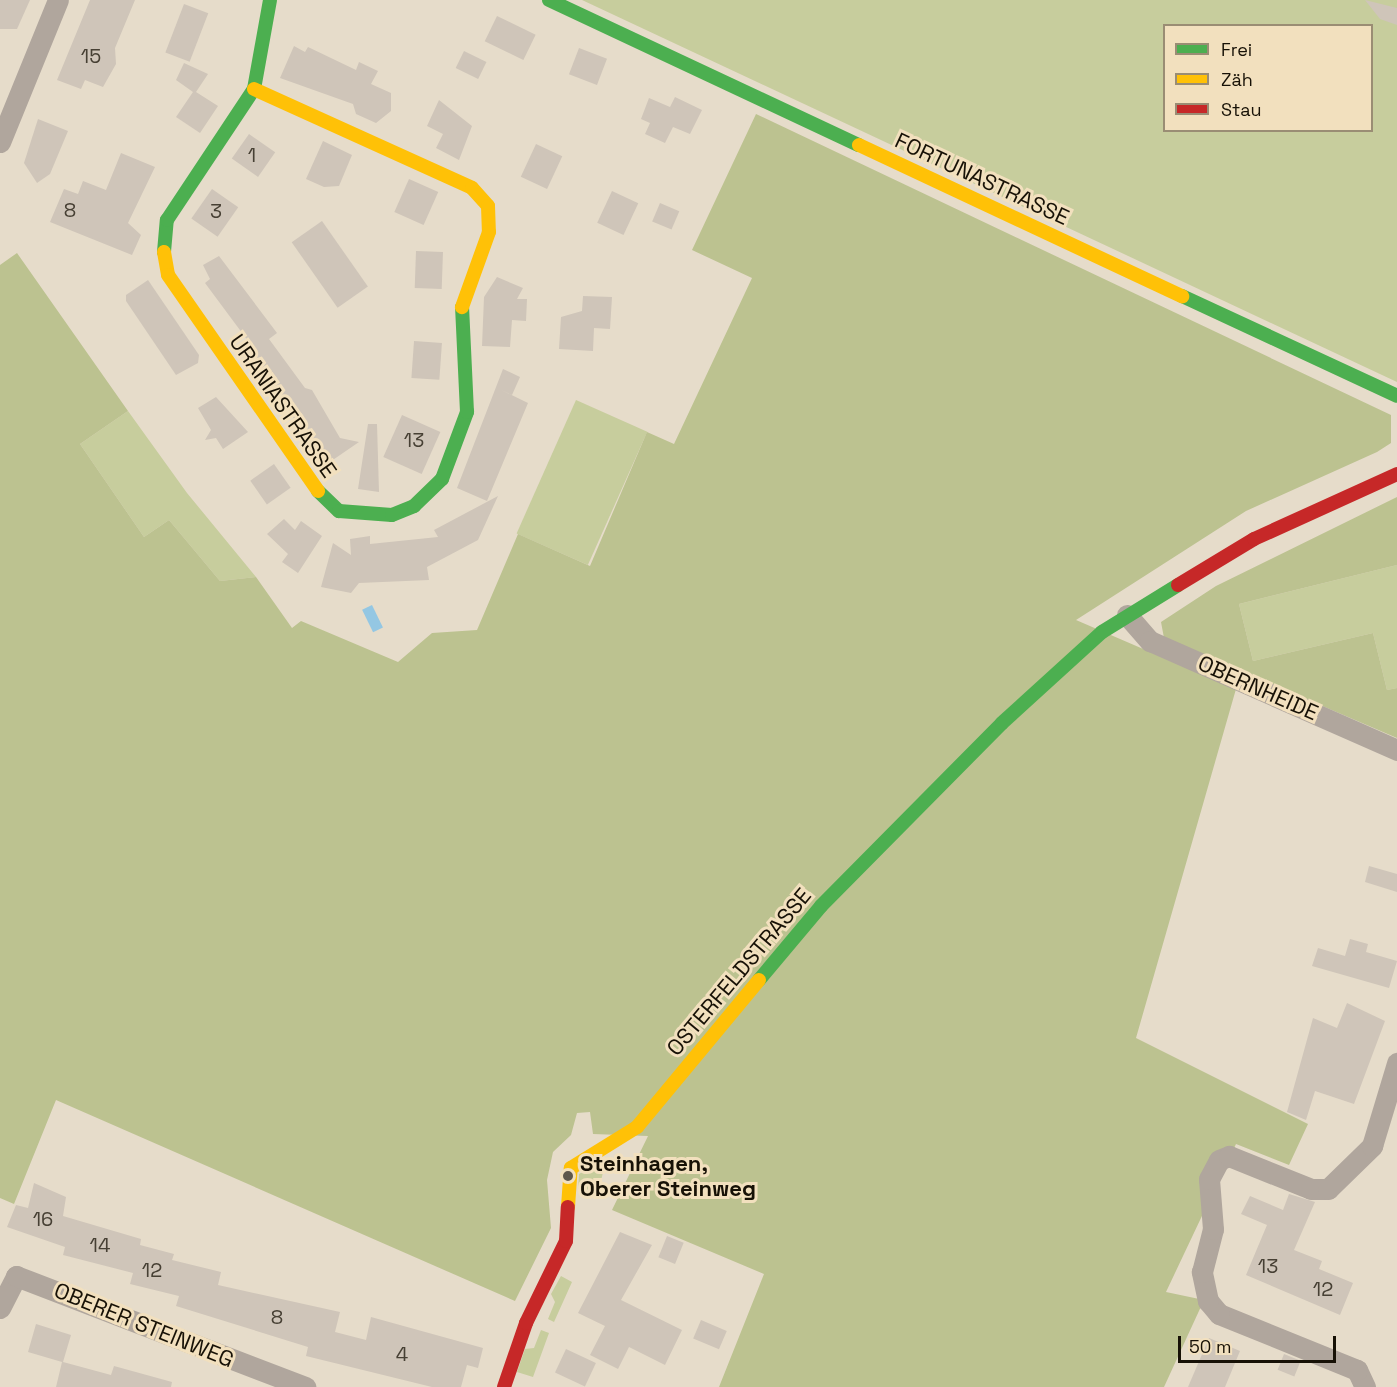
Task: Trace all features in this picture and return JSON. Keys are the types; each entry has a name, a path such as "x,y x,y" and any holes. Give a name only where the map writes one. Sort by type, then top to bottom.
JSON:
{"street":[{"path":"0,142 57,0"},
{"name":"URANIASTRASSE","path":"254,89 472,188 488,206 489,232 460,312 470,387 467,412 442,479 414,506 392,515 339,511 320,495 168,275 163,229 254,89 270,0"},
{"name":"FORTUNASTRASSE","path":"549,0 1397,396"},
{"path":"1127,615 1254,539 1397,474"},
{"name":"OSTERFELDSTRASSE","path":"504,1387 526,1323 566,1241 571,1168 637,1127 821,906 1002,723 1102,632 1127,615"},
{"name":"OBERNHEIDE","path":"1127,615 1150,641 1397,750"},
{"path":"1365,1387 1357,1370 1219,1314 1208,1301 1202,1272 1213,1229 1209,1179 1219,1160 1229,1156 1311,1189 1328,1189 1372,1146 1397,1063"},
{"name":"OBERER STEINWEG","path":"0,1308 16,1276 251,1379 305,1387"}],"green space":[{"path":"582,0 1397,0 1397,382"},
{"path":"756,114 1391,415 1391,443 1377,452 1246,511 1076,620 1236,689 1136,1038 1308,1124 1289,1165 1236,1144 1166,1292 1204,1300 1164,1387 719,1387 764,1274 612,1210 648,1136 593,1134 590,1112 577,1113 571,1135 553,1152 547,1180 551,1228 515,1301 56,1100 14,1204 0,1198 0,265 17,253 128,411 80,444 144,537 169,520 220,581 256,577 292,628 301,621 398,662 432,633 477,630 518,534 590,566 647,432 674,444 752,278 692,250"},
{"path":"576,400 647,432 588,565 517,533"},
{"path":"128,411 187,493 256,577 220,581 169,520 144,537 80,444"},
{"path":"1397,497 1397,565 1239,604 1253,661 1373,633 1387,690 1397,688 1397,738 1164,638 1161,622 1216,586"},
{"path":"1397,565 1397,688 1387,690 1373,633 1253,661 1239,604"},
{"path":"593,1166 603,1172 599,1190 578,1189 579,1174"},
{"path":"561,1276 572,1282 554,1322 548,1319 555,1302 551,1294"},
{"path":"541,1330 549,1333 533,1377 517,1372 525,1349 534,1348"}],"water":[{"path":"372,605 383,627 373,632 362,610"}],"building":[{"path":"0,0 30,0 17,29 0,29"},
{"path":"90,0 135,0 115,48 116,64 103,87 85,80 81,89 57,80"},
{"path":"1365,0 1397,8 1397,25 1380,19"},
{"path":"184,4 208,13 190,62 165,53"},
{"path":"497,16 536,35 523,60 485,41"},
{"path":"294,46 305,52 308,47 356,70 359,62 378,71 371,84 391,93 391,111 376,123 356,114 353,104 280,78"},
{"path":"579,48 607,59 597,85 569,74"},
{"path":"464,51 486,62 478,79 456,68"},
{"path":"184,63 208,74 196,92 218,106 200,133 176,117 193,92 176,80"},
{"path":"675,97 702,110 690,134 673,127 665,143 645,134 650,123 641,119 649,98 670,107"},
{"path":"439,100 472,126 459,160 436,148 443,134 427,126"},
{"path":"38,119 68,131 50,174 37,183 24,163"},
{"path":"249,134 275,152 258,177 232,159"},
{"path":"323,141 352,155 339,186 324,187 306,179"},
{"path":"536,144 562,156 547,189 521,177"},
{"path":"121,153 155,167 128,223 141,235 132,255 50,222 64,189 78,194 83,181 106,190"},
{"path":"409,179 438,192 424,225 394,212"},
{"path":"212,189 238,207 218,237 191,218"},
{"path":"612,191 638,203 623,235 597,223"},
{"path":"660,203 679,211 672,230 652,221"},
{"path":"322,221 368,287 338,308 292,242"},
{"path":"416,251 443,252 442,289 415,288"},
{"path":"219,256 277,333 269,339 305,388 312,390 340,438 359,442 324,466 269,379 266,381 247,354 254,349 205,283 210,279 203,265"},
{"path":"497,277 523,288 517,299 527,299 526,321 512,320 510,347 482,346 484,297"},
{"path":"148,280 199,355 198,363 176,375 126,301 126,295"},
{"path":"583,296 612,297 610,329 594,328 593,351 559,349 561,317 582,311"},
{"path":"414,341 442,343 439,380 411,378"},
{"path":"503,369 520,377 512,395 501,390 528,403 487,501 457,488"},
{"path":"216,397 248,432 223,449 216,438 205,440 211,430 198,408"},
{"path":"402,415 440,432 422,474 383,457"},
{"path":"368,424 377,424 379,492 358,489"},
{"path":"274,464 291,488 267,504 250,481"},
{"path":"498,496 478,540 427,567 429,580 359,583 351,593 321,587 333,543 351,555 350,539 370,536 370,544 438,537 434,530"},
{"path":"284,519 295,530 301,521 322,536 298,573 282,562 288,554 267,534"},
{"path":"1369,866 1397,874 1397,892 1365,882"},
{"path":"1350,939 1368,944 1366,952 1397,961 1389,988 1312,966 1318,948 1345,956"},
{"path":"1347,1003 1385,1021 1354,1104 1315,1091 1306,1120 1287,1112 1313,1018 1337,1028"},
{"path":"34,1183 66,1197 63,1216 141,1239 140,1245 174,1254 172,1260 221,1272 218,1285 340,1312 335,1332 366,1340 371,1317 483,1348 478,1368 467,1365 461,1387 432,1387 306,1356 308,1347 176,1306 179,1296 130,1284 133,1273 63,1255 65,1247 7,1227 16,1205 28,1208"},
{"path":"1289,1194 1315,1202 1294,1250 1322,1261 1319,1269 1353,1283 1340,1315 1246,1275 1267,1225 1241,1214 1250,1196 1283,1210"},
{"path":"620,1232 652,1245 621,1300 682,1330 665,1365 629,1347 618,1369 590,1355 605,1326 578,1313"},
{"path":"667,1236 684,1243 675,1264 658,1257"},
{"path":"701,1320 727,1331 719,1349 693,1338"},
{"path":"36,1324 71,1335 63,1362 111,1375 114,1366 172,1382 171,1387 56,1387 62,1362 28,1352"},
{"path":"1209,1338 1240,1351 1225,1387 1188,1387"},
{"path":"566,1349 596,1363 585,1387 555,1373"},
{"path":"1284,1354 1301,1361 1294,1377 1278,1370"}],"traffic: fast":[{"path":"164,252 167,220 254,89 270,0"},
{"path":"549,0 859,145"},
{"path":"1182,296 1397,396"},
{"path":"318,491 339,511 392,515 414,506 442,479 467,412 462,307"},
{"path":"759,980 821,906 1002,723 1102,632 1178,585"}],"traffic: slow":[{"path":"254,89 472,188 488,206 489,232 462,307"},
{"path":"859,145 1182,296"},
{"path":"164,252 168,275 318,491"},
{"path":"568,1207 571,1168 637,1127 759,980"}],"traffic: jam":[{"path":"1178,585 1254,539 1397,474"},
{"path":"504,1387 526,1323 566,1241 568,1207"}],"place":[{"name":"Steinhagen, Oberer Steinweg","path":"568,1176"}]}
